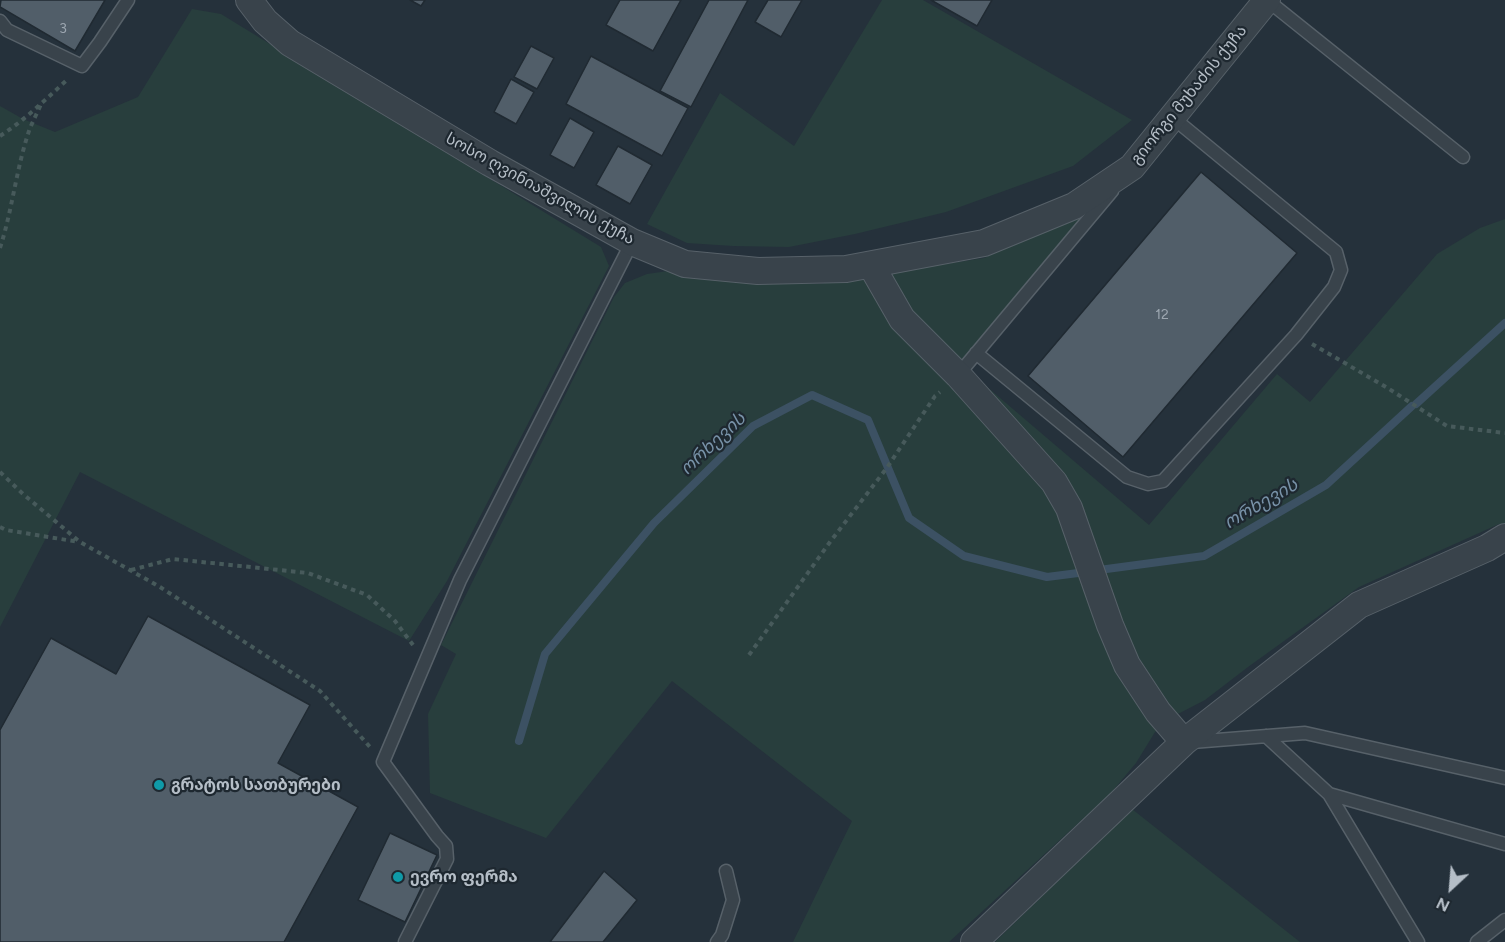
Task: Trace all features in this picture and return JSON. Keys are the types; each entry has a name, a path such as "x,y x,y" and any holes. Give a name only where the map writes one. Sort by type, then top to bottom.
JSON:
{"street":[{"name":"სოსო ღვინიაშვილის ქუჩა","path":"249,0 265,21 290,44 490,163 632,242 685,264 758,272 846,269 871,265"},
{"name":"გიორგი მუხაძის ქუჩა","path":"871,265 984,243 1074,206 1132,167 1267,0"},
{"path":"871,265 902,319 958,375 1054,482 1070,508 1110,625 1127,665 1158,712 1184,742"},
{"path":"974,942 1184,742 1359,605 1487,548 1505,537"}],"lane":[{"path":"0,21 7,30 82,66 128,0"},
{"path":"1267,0 1463,157"},
{"path":"976,353 1127,477 1148,484 1163,481 1296,334 1334,287 1341,270 1336,252 1172,117"},
{"path":"958,375 1132,167"},
{"path":"405,942 447,859 446,846 436,836 383,762 462,578 632,242"},
{"path":"1184,742 1305,733 1505,778"},
{"path":"1266,736 1329,794 1418,942"},
{"path":"1329,794 1505,844"},
{"path":"717,942 722,935 733,900 726,871"},
{"path":"1477,942 1505,920"}],"path":[{"path":"0,136 16,126 82,66"},
{"path":"0,248 8,224 23,151 41,104"},
{"path":"1296,334 1447,426 1505,433"},
{"path":"749,655 830,542 890,464 935,396 958,375"},
{"path":"0,472 80,542 160,587 320,690 383,762"},
{"path":"0,527 6,530 80,542"},
{"path":"130,570 173,559 309,573 367,595 395,621 425,663"}],"green space":[{"path":"882,0 923,0 1132,120 1073,166 946,212 855,234 789,247 733,246 687,243 647,224 720,93 794,146"},
{"path":"192,9 221,14 601,247 609,266 447,581 409,641 80,472 0,627 0,106 23,119 55,132 138,97"},
{"path":"1089,209 959,363 1149,525 1277,374 1310,402 1437,254 1480,228 1505,219 1505,526 1499,524 1359,587 1205,700 1176,715 1155,732 1136,763 1110,794 949,942 793,942 852,821 672,681 546,838 430,793 428,714 456,654 441,645 614,297 625,283 647,274 675,270 724,281 818,284 984,258"},
{"path":"1132,809 1300,942 995,942"}],"building":[{"path":"1,0 105,0 75,51 0,7"},
{"path":"410,0 425,0 421,6"},
{"path":"620,0 681,0 653,51 606,25"},
{"path":"709,0 748,0 691,107 660,91"},
{"path":"768,0 802,0 781,37 755,22"},
{"path":"931,0 992,0 977,26"},
{"path":"531,46 554,58 537,89 514,77"},
{"path":"591,56 688,108 662,156 566,104"},
{"path":"511,79 534,92 516,124 494,112"},
{"path":"570,118 594,132 574,168 550,155"},
{"path":"618,146 652,165 630,204 596,185"},
{"path":"1201,172 1297,253 1123,457 1028,376"},
{"name":"გრატოს სათბურები","path":"148,616 310,705 278,763 358,807 284,942 0,942 0,730 51,638 116,674"},
{"name":"ევრო ფერმა","path":"390,833 437,855 405,922 358,900"},
{"path":"604,871 637,900 603,942 550,942"}],"waterway":[{"name":"ორხევის","path":"1416,404 1505,323"},
{"name":"ორხევის","path":"519,741 545,654 654,523 753,426 812,395 868,420 909,518 964,556 1047,577 1086,572"},
{"name":"ორხევის","path":"1099,570 1204,556 1326,485 1412,406"}],"place":[{"name":"გრატოს სათბურები","path":"159,785"},
{"name":"ევრო ფერმა","path":"398,877"}]}
